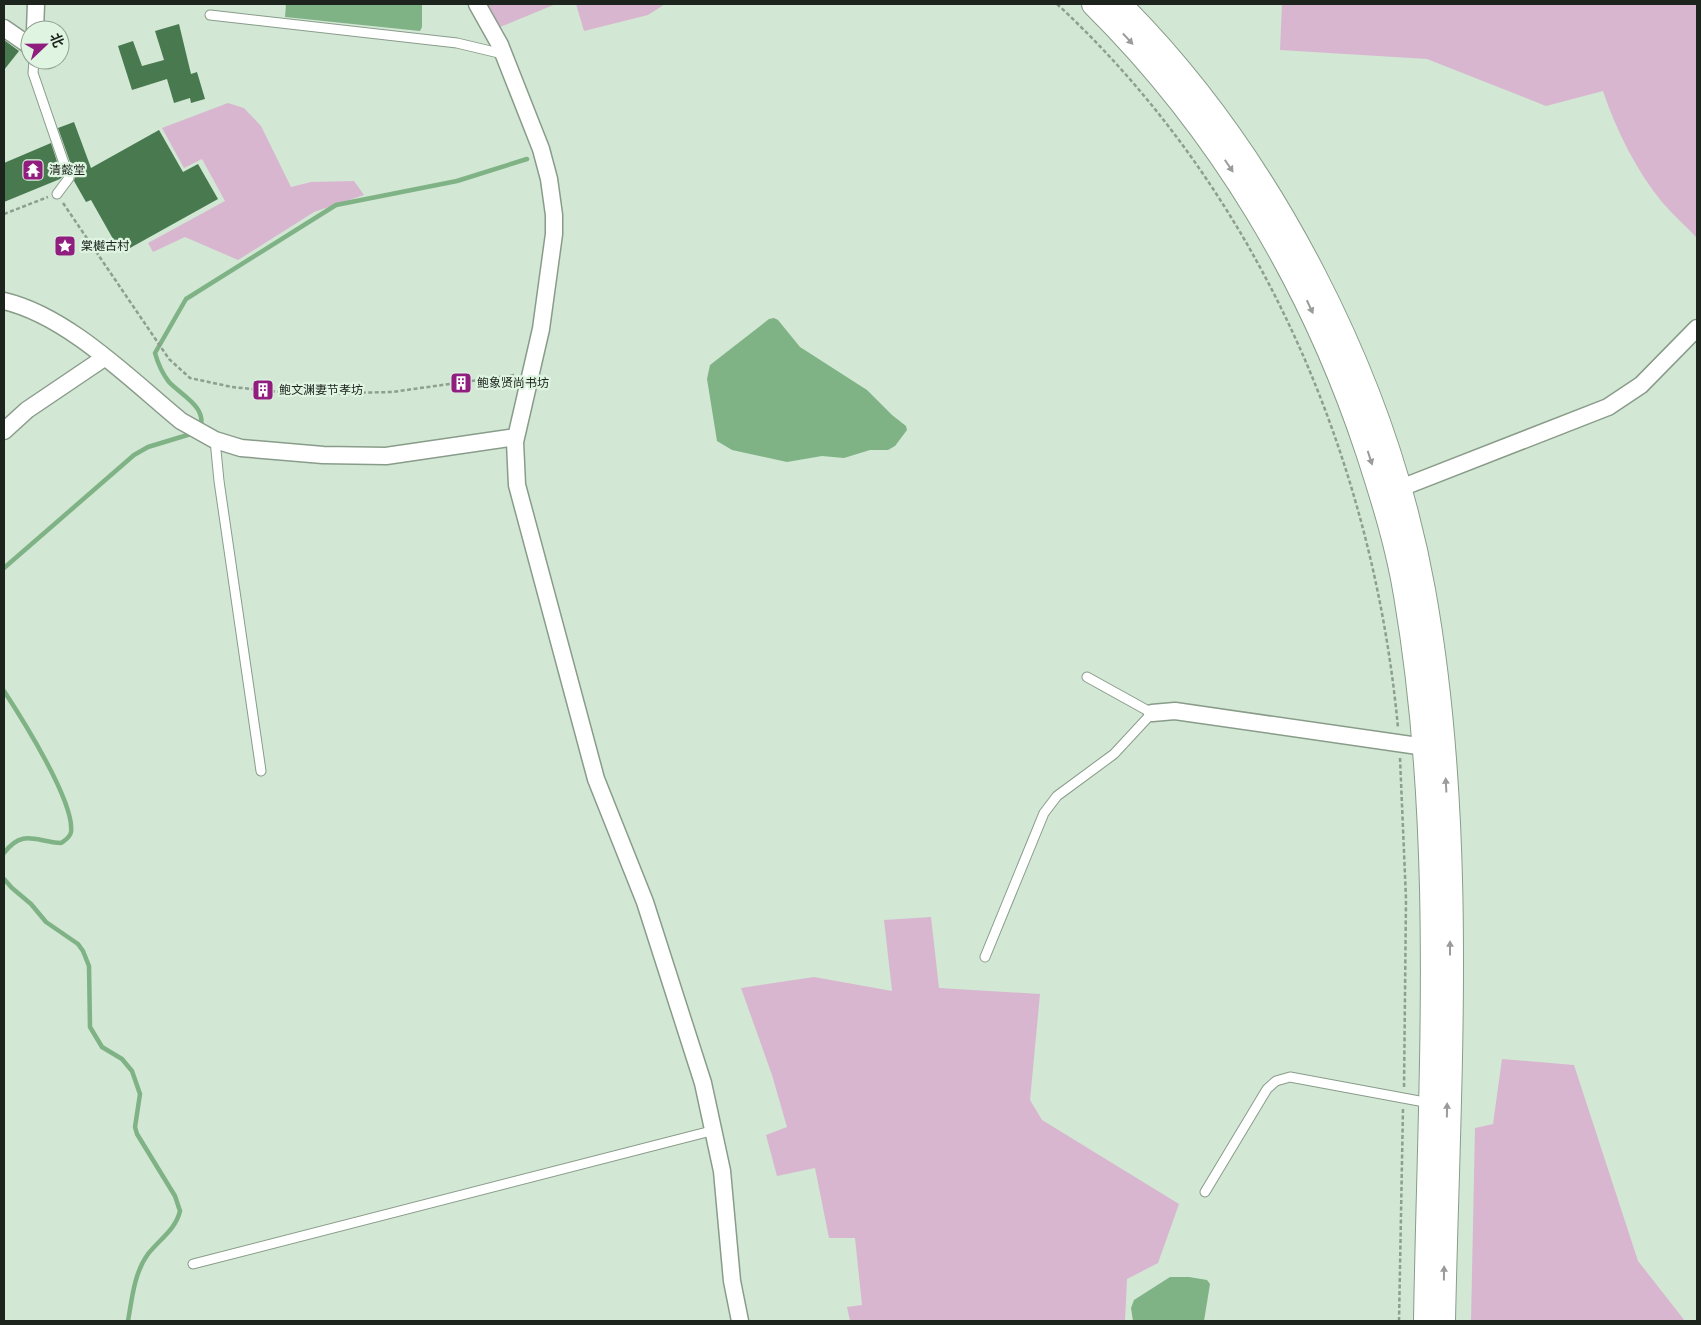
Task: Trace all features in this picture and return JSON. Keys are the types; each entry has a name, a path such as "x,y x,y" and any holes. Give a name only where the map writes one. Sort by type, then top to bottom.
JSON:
{"main road":[{"path":"1094,4 1163,78 1215,146 1276,242 1306,297 1362,433 1396,551 1415,653 1426,747 1432,838 1433,899 1426,1321"},
{"path":"1119,4 1177,67 1209,108 1253,171 1296,242 1322,290 1375,418 1398,489 1423,588 1440,713 1446,784 1450,959 1443,1321"}],"street":[{"path":"35,20 36,4"},
{"path":"476,4 492,29 503,54 546,164 553,208 554,234 541,329 516,437 514,453 517,485 596,779 645,902 703,1083 715,1130 722,1171 732,1281 740,1321"},
{"path":"4,28 20,39"},
{"path":"4,301 58,324 104,358 181,421 215,440 241,448 282,452 386,456 516,437"},
{"path":"1398,489 1608,407 1641,385 1697,328"},
{"path":"4,431 27,410 104,358"},
{"path":"1152,713 1176,711 1426,747"}],"lane":[{"path":"210,15 457,43 503,54"},
{"path":"33,70 69,178 57,194"},
{"path":"215,440 218,481 261,771"},
{"path":"985,957 1044,813 1056,796 1114,754 1152,713 1087,678"},
{"path":"1205,1192 1267,1089 1280,1079 1290,1078 1430,1103"},
{"path":"193,1264 715,1130"}],"path":[{"path":"1057,4 1124,74 1188,154 1240,233 1286,318 1324,405 1361,518 1380,596 1399,743 1406,899 1399,1321"},
{"path":"4,214 57,194 169,358 190,378 266,392 334,395 392,392 531,372"}],"shaded area":[{"path":"286,4 422,4 422,27 420,31 285,17"},
{"path":"484,4 556,4 500,27"},
{"path":"576,4 665,4 648,15 584,31"},
{"path":"1282,4 1697,4 1697,238 1662,202 1635,163 1614,120 1603,91 1546,106 1427,59 1280,50"},
{"path":"228,103 244,108 261,126 291,187 311,182 354,181 364,195 314,212 238,260 185,237 153,252 148,243 225,201 202,159 184,168 162,128"},
{"path":"774,318 778,320 800,347 867,390 906,426 907,430 895,446 888,450 870,450 844,458 822,456 787,462 732,450 717,441 707,379 710,365 769,319"},
{"path":"931,917 939,988 1040,994 1030,1100 1042,1120 1179,1204 1158,1263 1127,1279 1125,1321 850,1321 847,1307 862,1305 855,1238 829,1238 815,1168 777,1176 766,1135 787,1127 772,1075 741,988 814,977 892,991 884,920"},
{"path":"1502,1059 1574,1065 1638,1261 1685,1321 1471,1321 1475,1128 1493,1124"},
{"path":"1170,1277 1189,1277 1207,1280 1210,1284 1204,1321 1133,1321 1131,1308 1134,1300"}],"building":[{"path":"179,24 191,74 197,72 205,99 191,103 190,98 174,103 167,79 132,90 118,46 133,41 142,66 164,60 155,31"},
{"path":"4,40 19,51 4,70"},
{"path":"74,122 91,168 159,130 183,172 198,164 218,199 121,253 91,200 86,202 74,181 75,176 58,128"},
{"name":"清懿堂","path":"51,143 62,177 4,202 4,163"}],"waterway":[{"path":"200,429 201,421 197,408 169,382 160,368 155,353 186,299 336,205 457,181 527,159"},
{"path":"4,568 134,455 148,447 194,433"},
{"path":"4,691 34,739 56,781 65,801 70,818 71,832 61,843 30,838 17,841 4,853"},
{"path":"4,879 31,904 46,922 78,944 83,951 89,966 90,1027 102,1047 122,1059 132,1071 140,1094 135,1127 137,1134 175,1196 180,1211 171,1229 143,1261 134,1286 128,1321"}],"place":[{"name":"清懿堂","path":"33,170"},
{"name":"棠樾古村","path":"65,246"},
{"name":"鲍象贤尚书坊","path":"461,383"},
{"name":"鲍文渊妻节孝坊","path":"263,390"}]}
